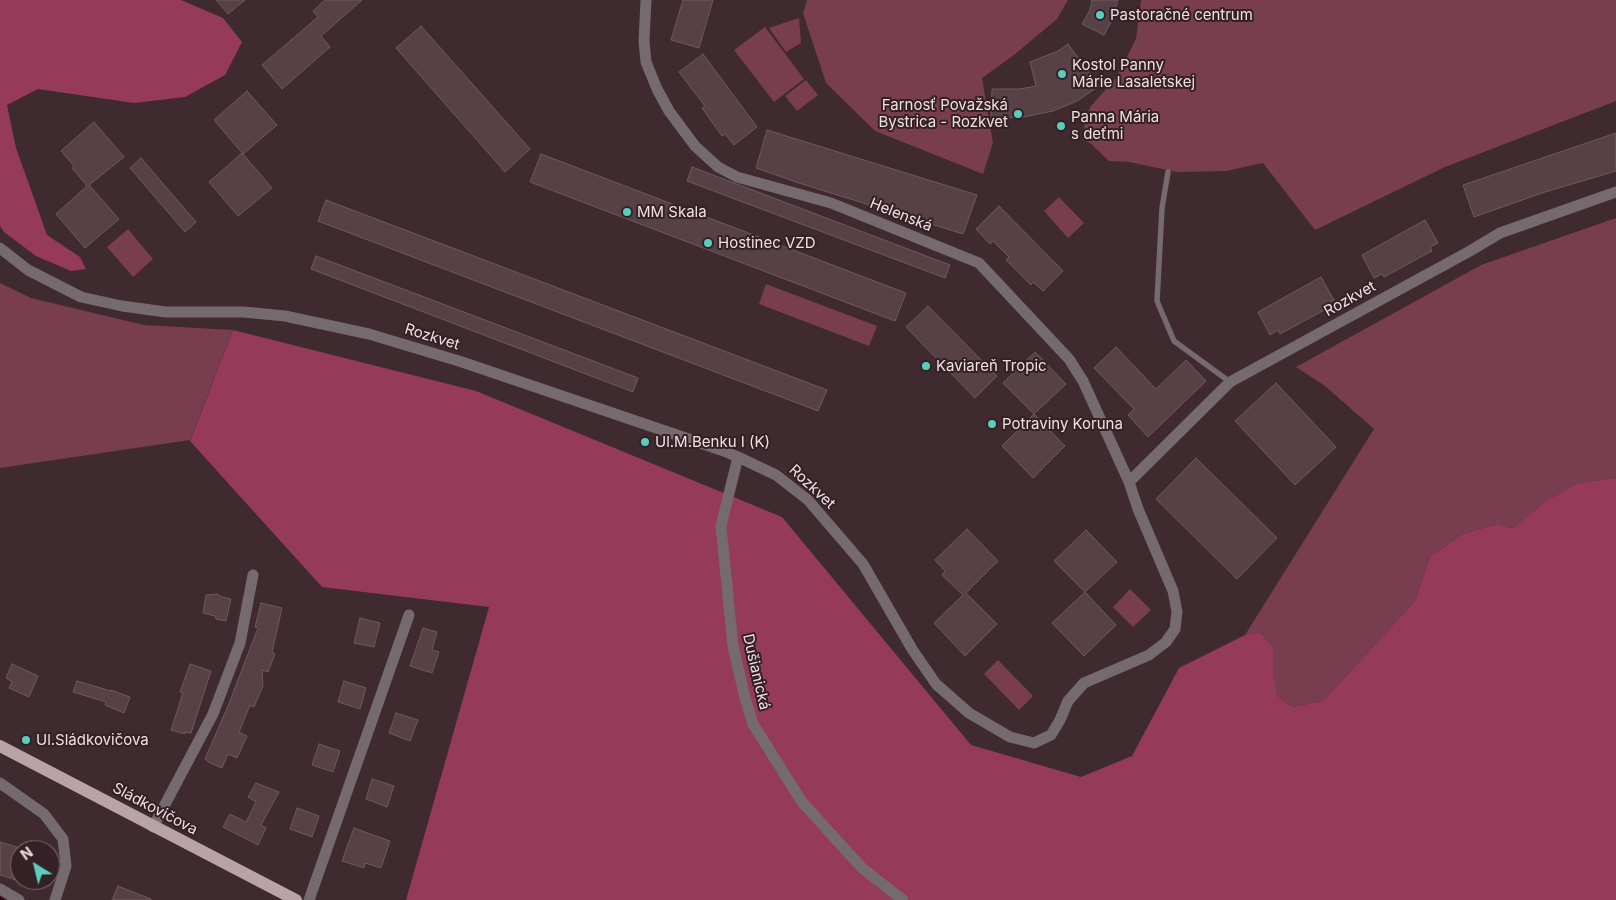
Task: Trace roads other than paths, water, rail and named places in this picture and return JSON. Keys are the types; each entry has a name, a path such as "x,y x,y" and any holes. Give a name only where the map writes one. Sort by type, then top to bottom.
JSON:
{"main road":[{"name":"Sládkovičova","path":"0,746 296,900"}],"street":[{"name":"Helenská","path":"646,0 644,51 646,62 668,111 695,146 718,166 737,177 831,203 979,263 1034,320 1069,359 1078,372 1129,482 1135,501"},
{"name":"Rozkvet","path":"1129,482 1230,382 1500,233 1616,192"},
{"name":"Rozkvet","path":"0,248 28,270 81,296 122,306 166,312 244,312 285,316 369,334 462,362 738,457 776,475 808,500 863,564 912,649 936,684 969,713 1010,737 1034,743 1052,735 1068,701 1084,683 1149,656 1166,642 1175,629 1177,612 1173,591 1135,501"},
{"name":"Dušianická","path":"738,457 721,526 733,646 753,724 802,802 862,868 903,900"},
{"path":"153,827 212,714 240,643 253,576"},
{"path":"309,900 409,615"},
{"path":"0,783 44,814 63,839 66,866 55,900"},
{"path":"0,889 19,900"}],"lane":[{"path":"1168,172 1162,208 1157,300 1174,341 1230,382"}],"place":[{"name":"Pastoračné centrum","path":"1100,15"},
{"name":"Kostol Panny Márie Lasaletskej","path":"1062,74"},
{"name":"Farnosť Považská Bystrica - Rozkvet","path":"1018,114"},
{"name":"Panna Mária s deťmi","path":"1061,126"},
{"name":"MM Skala","path":"627,212"},
{"name":"Hostinec VZD","path":"708,243"},
{"name":"Kaviareň Tropic","path":"926,366"},
{"name":"Potraviny Koruna","path":"992,424"},
{"name":"Ul.M.Benku I (K)","path":"645,442"},
{"name":"Ul.Sládkovičova","path":"26,740"}]}
